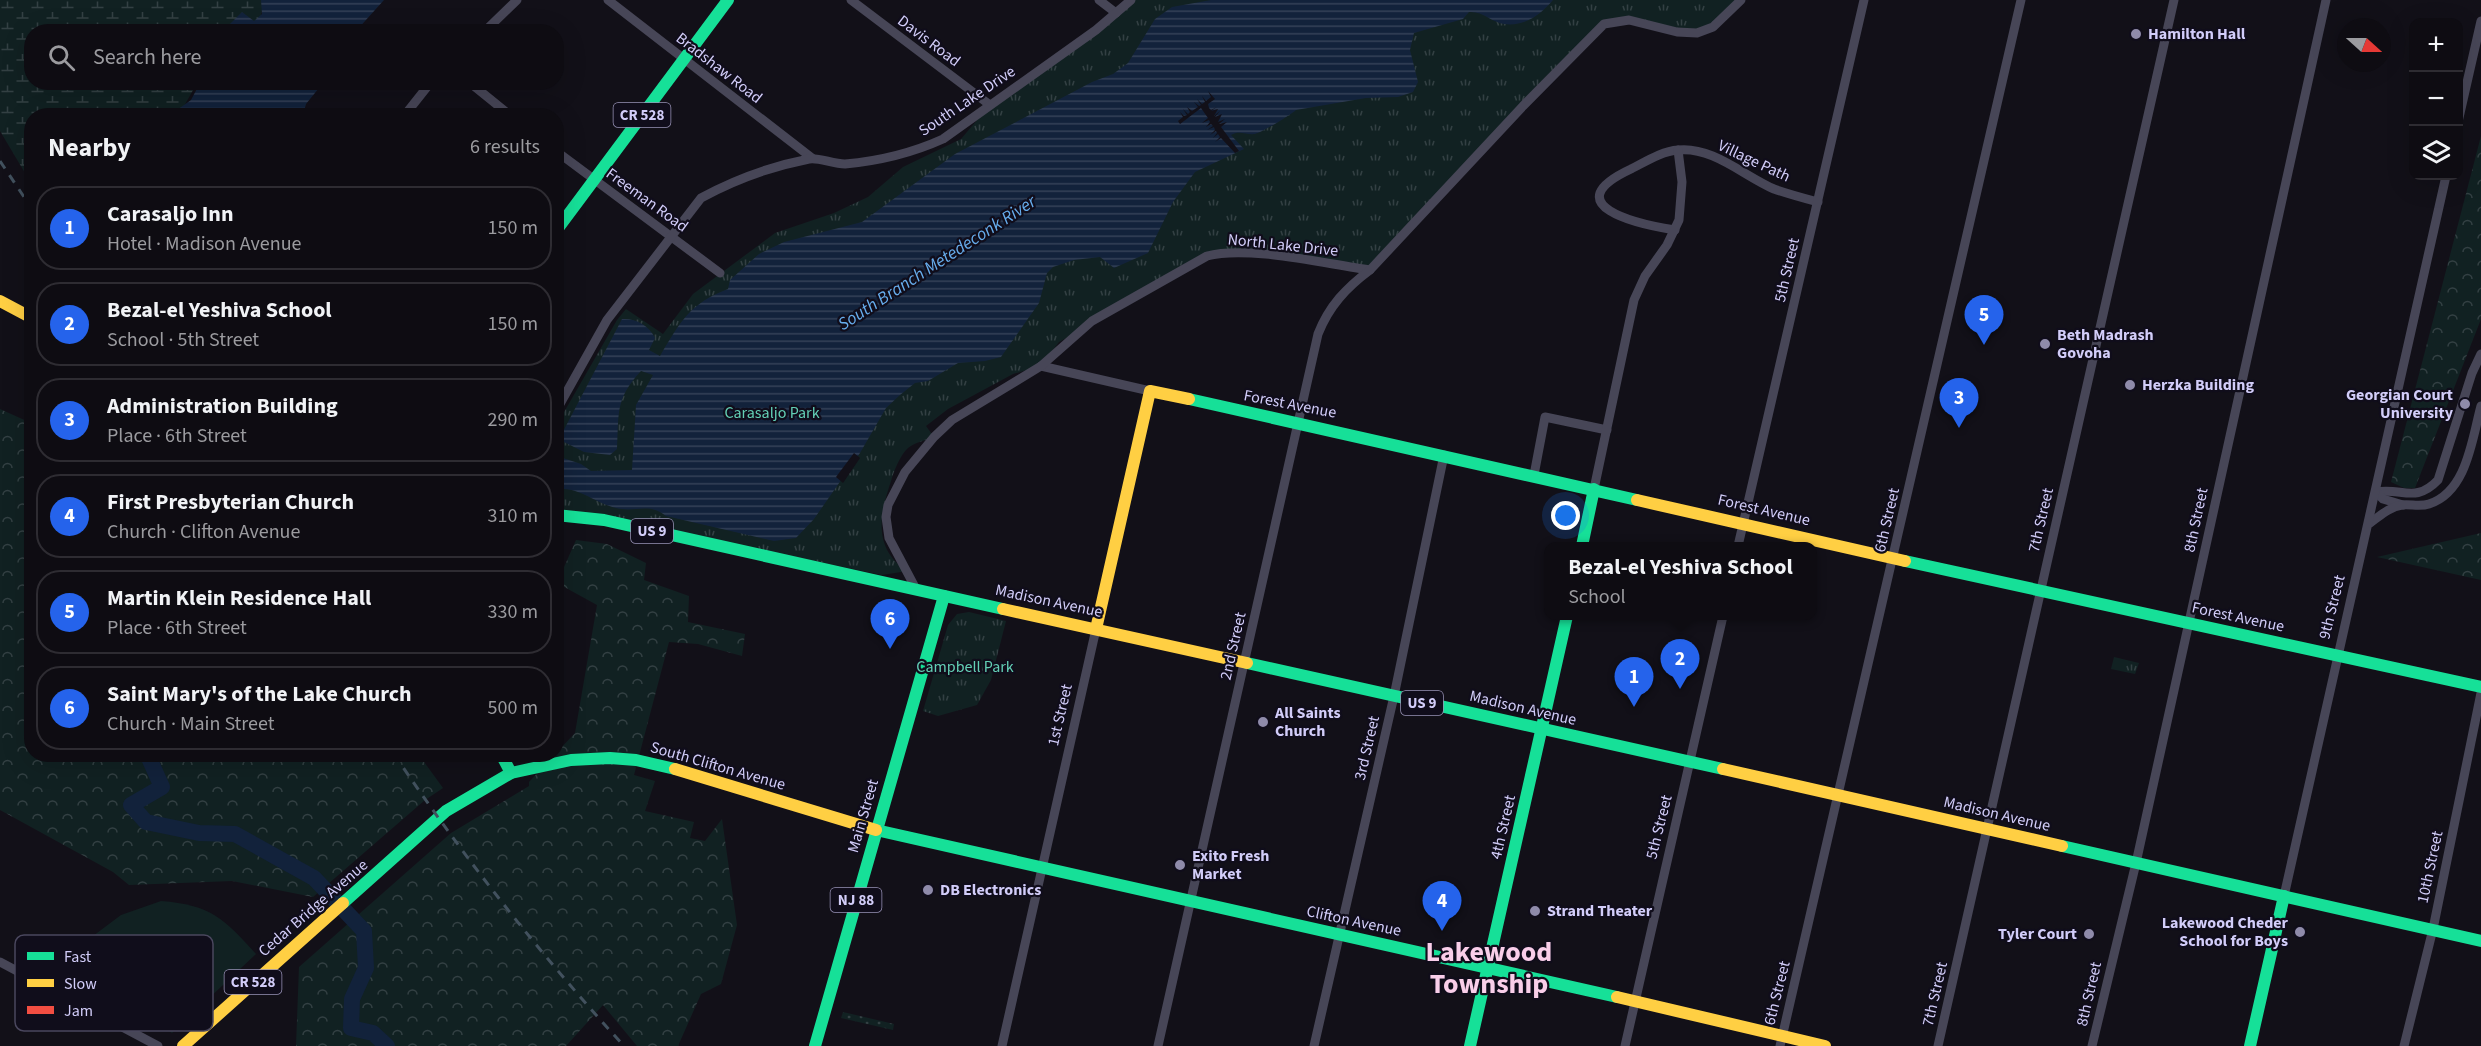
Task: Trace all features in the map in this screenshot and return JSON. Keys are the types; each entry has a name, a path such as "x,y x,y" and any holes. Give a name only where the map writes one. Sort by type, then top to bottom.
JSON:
{"main road":[{"name":"CR 528","path":"564,220 728,0"},
{"path":"0,301 24,314"},
{"name":"Forest Avenue","path":"1150,391 1744,522 2041,591 2481,687"},
{"name":"1st Street","path":"1096,628 1150,391"},
{"path":"1583,542 1594,489"},
{"name":"Madison Avenue","path":"564,516 604,520 1096,628 2481,941"},
{"name":"Main Street","path":"815,1046 944,596"},
{"name":"4th Street","path":"1470,1046 1566,620"},
{"name":"South Clifton Avenue","path":"564,762 610,758 636,760 705,776 876,830"},
{"path":"505,762 511,773"},
{"name":"South Clifton Avenue","path":"511,773 562,762"},
{"name":"Cedar Bridge Avenue","path":"213,1019 437,819 458,802 511,773"},
{"name":"Clifton Avenue","path":"876,830 1635,1001 1781,1041 1825,1046"},
{"name":"9th Street","path":"2250,1046 2284,896"},
{"name":"Cedar Bridge Avenue","path":"183,1046 200,1031"}],"street":[{"path":"492,24 517,0"},
{"name":"Bradshaw Road","path":"608,0 812,158"},
{"name":"Davis Road","path":"851,0 990,105"},
{"path":"1099,0 1116,13"},
{"name":"South Lake Drive","path":"564,397 607,320 701,198 723,186 812,158 829,164 845,164 919,150 943,139 1131,0"},
{"path":"1370,270 1523,106 1604,24 1629,20 1677,32 1697,33 1713,27 1741,0"},
{"name":"5th Street","path":"1739,542 1864,0"},
{"name":"6th Street","path":"1781,1041 2021,0"},
{"name":"7th Street","path":"1938,1046 2174,0"},
{"name":"8th Street","path":"2092,1046 2136,863 2326,0"},
{"path":"2463,100 2481,21"},
{"path":"410,108 425,90"},
{"path":"479,90 501,108"},
{"path":"1594,489 1634,300 1645,276 1675,230 1679,220 1682,182 1678,150 1659,155 1614,177 1602,189 1599,198 1603,207 1611,214 1637,224 1675,230"},
{"name":"Village Path","path":"1678,150 1718,159 1775,189 1818,202"},
{"name":"Freeman Road","path":"564,157 720,273"},
{"name":"9th Street","path":"2284,896 2337,655 2370,523 2445,180"},
{"name":"North Lake Drive","path":"916,590 889,538 888,505 895,490 919,454 952,420 1041,366 1092,321 1207,256 1222,252 1270,256 1370,270"},
{"name":"2nd Street","path":"1158,1046 1318,334 1327,313 1349,286 1370,270"},
{"path":"2376,492 2388,490 2416,494 2431,487 2438,480 2472,373 2481,354"},
{"name":"Forest Avenue","path":"1041,366 1150,391"},
{"path":"2376,492 2383,499 2403,505 2428,505 2451,491 2460,476 2481,406"},
{"path":"1534,476 1545,417 1606,430"},
{"name":"3rd Street","path":"1314,1046 1394,696 1444,455"},
{"path":"2370,523 2387,510 2403,505"},
{"name":"5th Street","path":"1625,1046 1722,620"},
{"name":"1st Street","path":"1002,1046 1096,628"},
{"name":"10th Street","path":"2404,1046 2433,929 2481,693"},
{"path":"0,962 15,970"},
{"path":"130,1031 158,1046"}],"green space":[{"path":"0,0 264,0 259,24 24,24 24,90 193,90 183,108 24,108 24,171 0,131"},
{"name":"Carasaljo Park","path":"1131,0 1741,0 1727,15 1697,33 1645,23 1604,24 1370,270 1222,252 1059,342 1041,366 1013,374 948,409 926,426 934,437 911,446 902,455 887,493 882,518 884,541 888,552 907,571 882,575 564,509 564,412 617,320 626,309 663,334 693,294 775,233 834,213 868,197 903,167 961,139 990,105"},
{"path":"2481,136 2481,319 2415,488 2404,488 2391,482"},
{"path":"0,409 24,420 24,762 424,762 443,788 425,800 313,897 232,881 129,885 113,872 0,810"},
{"path":"2481,533 2481,580 2377,557"},
{"path":"576,540 607,544 646,563 644,580 689,596 688,622 745,634 742,656 698,644 669,642 634,775 655,781 645,811 694,822 690,838 705,841 722,819 737,925 721,984 701,994 678,1046 637,1046 603,1005 566,1046 296,1046 299,967 451,833 529,786 529,782 548,762 564,762 564,745 575,733 597,605 564,587 564,567"},
{"name":"Campbell Park","path":"969,612 1006,621 991,680 977,705 938,716 923,711 948,625 957,614"},
{"path":"2114,657 2139,663 2135,674 2111,669"},
{"path":"161,901 192,906 215,915 225,922 256,954 213,994 213,935 94,935 121,915"},
{"path":"843,1012 894,1024 893,1030 841,1018"}],"water":[{"path":"261,0 384,0 362,24 230,24 242,12 254,21 262,14"},
{"name":"Carasaljo Park","path":"1211,0 1553,0 1538,15 1519,23 1504,24 1479,13 1469,12 1463,19 1414,33 1410,50 1418,82 1413,92 1398,97 1366,98 1296,110 1258,133 1231,135 1244,149 1195,172 1173,202 1148,253 1114,268 1100,257 1074,260 1053,267 1047,273 1039,303 1001,357 958,363 928,381 915,383 900,395 886,408 860,453 814,519 796,538 774,541 666,516 654,510 616,508 573,490 564,489 564,458 581,464 591,471 632,470 636,405 653,375 641,371 627,390 620,407 617,449 610,455 584,452 564,442 564,430 622,319 637,321 649,329 655,338 649,350 660,356 687,315 704,301 728,289 730,280 759,254 784,242 862,222 955,154 1092,82 1113,74 1128,63 1155,19 1172,7"},
{"path":"196,90 317,90 305,108 180,108 191,100"}],"pier":[{"path":"1208,91 1215,99 1208,104 1209,108 1211,110 1217,107 1211,111 1218,109 1214,116 1220,111 1215,117 1222,114 1218,122 1225,119 1219,124 1227,122 1221,127 1239,151 1235,153 1221,138 1215,142 1220,137 1218,134 1213,138 1216,131 1210,135 1215,130 1214,127 1207,130 1213,126 1211,124 1206,127 1209,120 1202,123 1208,118 1201,108 1180,124 1178,121 1183,117 1180,112 1184,116 1187,115 1183,109 1188,114 1190,112 1187,107 1192,111 1198,107 1194,102 1201,105 1197,99 1202,104 1205,102 1202,96 1206,101 1211,97"},
{"path":"854,453 860,458 843,483 836,477"}],"waterway":[{"name":"South Branch Metedeconk River","path":"151,762 162,787 131,805 146,822 199,833 235,834 314,878 364,931 366,968 352,999 351,1028 373,1033 387,1046"}],"railway":[{"path":"0,161 24,197"},
{"path":"400,762 448,831 504,904 562,976 624,1046"}],"traffic: fast":[{"path":"564,220 728,0"},
{"path":"1189,399 1637,500"},
{"path":"1583,542 1594,489"},
{"path":"564,516 604,520 1003,609"},
{"path":"1905,561 2481,687"},
{"path":"815,1046 944,596"},
{"path":"1470,1046 1566,620"},
{"path":"1247,663 1723,769"},
{"path":"564,762 610,758 636,760 675,769"},
{"path":"505,762 511,773"},
{"path":"343,903 446,811 511,773 562,762"},
{"path":"876,830 1617,997"},
{"path":"2062,846 2481,941"},
{"path":"2250,1046 2284,896"}],"traffic: slow":[{"path":"0,301 24,314"},
{"path":"1096,629 1150,391 1189,399"},
{"path":"1637,500 1905,561"},
{"path":"1003,609 1247,663"},
{"path":"675,769 876,830"},
{"path":"1723,769 2062,846"},
{"path":"213,1019 343,903"},
{"path":"1617,997 1825,1046"},
{"path":"183,1046 200,1031"}],"place":[{"name":"Hamilton Hall","path":"2136,34"},
{"name":"Beth Madrash Govoha","path":"2045,344"},
{"name":"Martin Klein Residence Hall","path":"1984,345"},
{"name":"Herzka Building","path":"2130,385"},
{"name":"Georgian Court University","path":"2465,404"},
{"name":"Administration Building","path":"1959,428"},
{"name":"Saint Mary's of the Lake Church","path":"890,649"},
{"name":"Bezal-el Yeshiva School","path":"1680,689"},
{"name":"Carasaljo Inn","path":"1634,707"},
{"name":"All Saints Church","path":"1263,722"},
{"name":"Exito Fresh Market","path":"1180,865"},
{"name":"DB Electronics","path":"928,890"},
{"name":"Strand Theater","path":"1535,911"},
{"name":"First Presbyterian Church","path":"1442,931"},
{"name":"Lakewood Cheder School for Boys","path":"2300,932"},
{"name":"Tyler Court","path":"2089,934"}],"district":[{"name":"Lakewood Township","path":"1489,968"}]}
